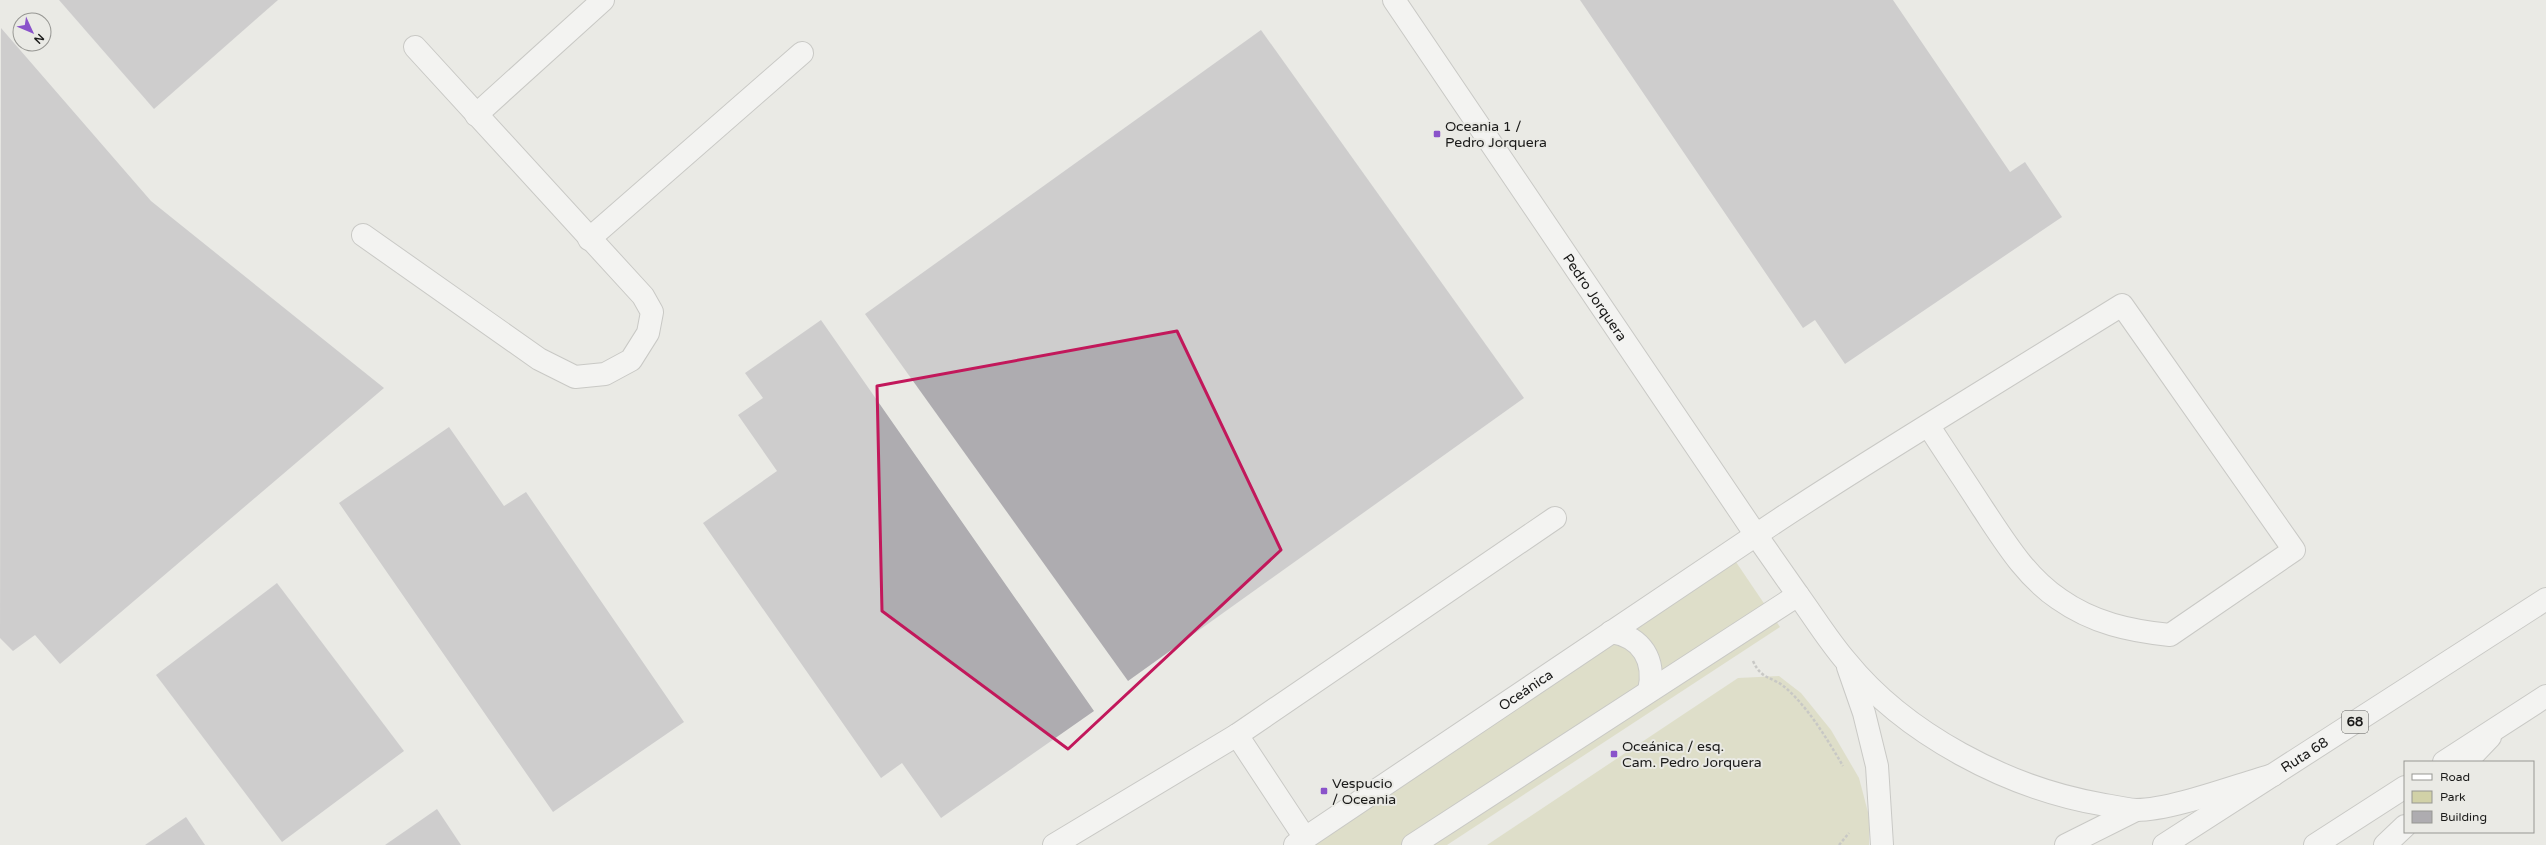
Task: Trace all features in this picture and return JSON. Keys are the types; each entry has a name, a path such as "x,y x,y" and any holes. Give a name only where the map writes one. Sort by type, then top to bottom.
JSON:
{"main road":[{"path":"476,115 603,0"},
{"name":"Pedro Jorquera","path":"1394,0 1756,535 1846,662"},
{"path":"363,235 539,359 575,376 605,374 631,360 648,332 652,312 643,296 415,48"},
{"path":"589,239 802,53"},
{"name":"Oceánica","path":"1300,842 1756,535 1928,425 2122,305 2294,550 2170,635 2141,632 2113,626 2087,616 2058,599 2033,578 2012,553 1928,425"},
{"path":"1054,845 1237,735 1555,518"},
{"path":"1413,845 1798,595"},
{"name":"Ruta 68","path":"2164,845 2546,599"},
{"path":"1610,632 1632,638 1648,655 1652,679 1649,691"},
{"path":"1846,662 1889,704 1924,731 1960,754 1998,773 2038,789 2079,800 2136,810"},
{"path":"1846,662 1864,713 1877,766 1882,845"},
{"path":"2446,761 2546,696"},
{"path":"2467,761 2501,725"},
{"path":"1237,735 1300,842"},
{"path":"2066,845 2136,810 2176,803 2274,774"},
{"path":"2315,845 2404,788"},
{"path":"2385,845 2404,827"}],"path":[{"path":"1740,632 1758,672 1786,688 1825,735 1845,770"}],"highlighted area":[{"path":"1177,331 1281,550 1068,749 882,611 877,386"}],"green space":[{"path":"1736,562 1780,627 1447,845 1310,845"},
{"path":"1779,676 1801,693 1831,730 1859,778 1869,816 1869,845 1487,845 1738,678"}],"building":[{"path":"59,0 278,0 154,109"},
{"path":"1580,0 1893,0 2010,172 2025,162 2062,217 1845,364 1815,320 1803,328"},
{"path":"1,28 12,41 12,52 22,52 151,201 384,388 60,664 35,635 13,651 0,638"},
{"path":"1261,30 1524,398 1128,681 865,314"},
{"path":"821,320 1094,711 941,818 902,763 881,778 703,523 777,471 738,415 763,398 745,373"},
{"path":"449,427 504,506 526,492 684,722 553,812 339,503"},
{"path":"277,583 404,751 282,842 156,675"},
{"path":"437,809 461,845 385,845"},
{"path":"186,817 205,845 145,845"}],"place":[{"name":"Oceania 1 / Pedro Jorquera","path":"1437,134"},
{"name":"Oceánica / esq. Cam. Pedro Jorquera","path":"1614,754"},
{"name":"Vespucio / Oceania","path":"1324,791"}]}
